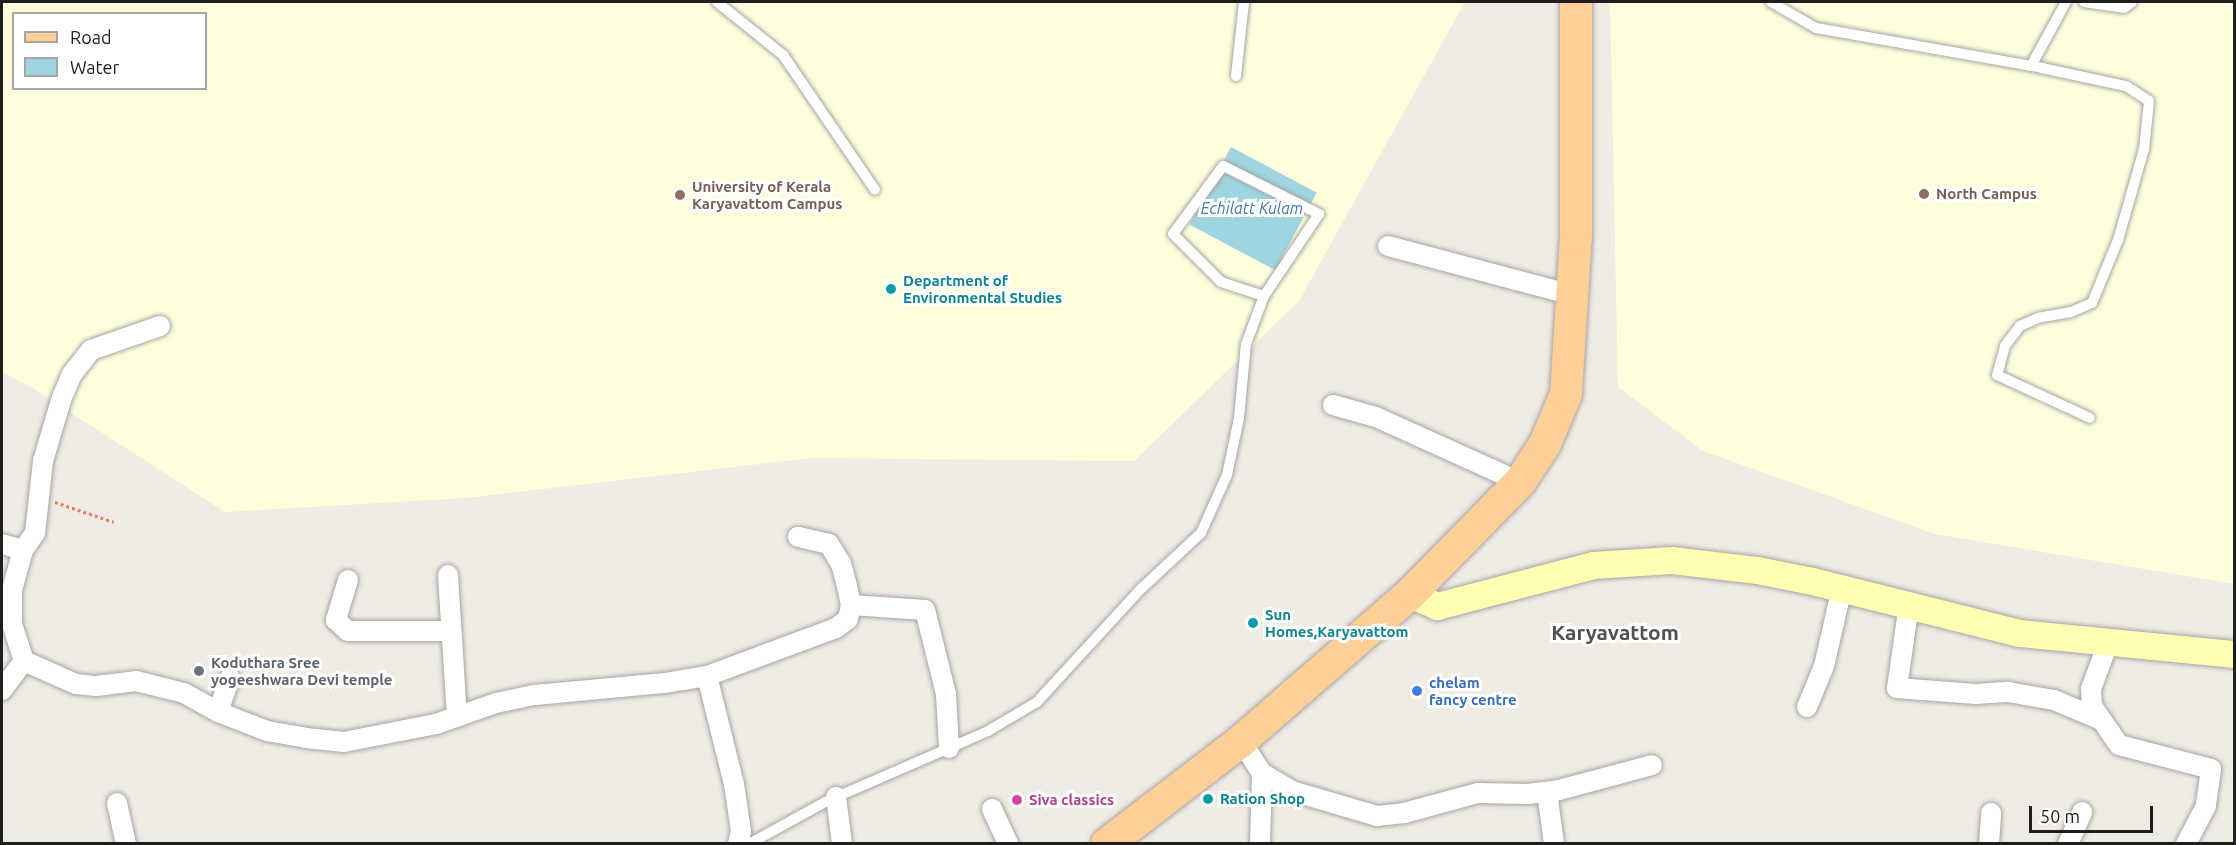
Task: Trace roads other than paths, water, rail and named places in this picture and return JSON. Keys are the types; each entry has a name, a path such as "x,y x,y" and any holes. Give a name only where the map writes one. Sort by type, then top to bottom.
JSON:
{"main road":[{"path":"1107,843 1241,741 1410,594 1520,482 1545,444 1566,394 1575,237 1576,2"},
{"path":"1410,594 1437,606 1593,564 1672,560 1757,570 1909,604 2019,633 2235,654"}],"street":[{"path":"1388,246 1572,295"},
{"path":"160,326 91,350 72,374 53,420 43,461 35,533 23,550 12,590 12,624 24,661 76,684 96,687 136,681 184,693 218,712 267,731 344,742 406,731 496,703 535,695 665,683 707,676 836,628 848,619 851,604 841,564 829,544 798,537"},
{"path":"1333,405 1376,417 1520,482"},
{"path":"2,544 23,550"},
{"path":"448,574 457,717"},
{"path":"348,580 336,620 348,631 451,631"},
{"path":"1807,707 1824,666 1842,588"},
{"path":"851,604 925,610 946,694 949,748"},
{"path":"1909,604 1897,688 1976,694 2008,692 2054,700 2099,718"},
{"path":"2108,643 2091,689 2092,706 2119,744 2211,769 2206,806 2186,843"},
{"path":"2,690 24,661"},
{"path":"707,676 734,784 741,831 738,843"},
{"path":"218,712 230,678"},
{"path":"1241,741 1262,773 1300,794 1377,816 1404,813 1478,793 1528,795 1547,792 1652,765"},
{"path":"1260,843 1262,773"},
{"path":"1547,792 1554,843"},
{"path":"836,797 842,843"},
{"path":"117,804 126,843"},
{"path":"992,809 1008,843"},
{"path":"2068,843 2082,812"},
{"path":"1989,843 1991,813"}],"lane":[{"path":"717,2 783,55 875,190"},
{"path":"1236,76 1244,2"},
{"path":"1771,2 1816,28 2031,66 2126,86 2149,101 2144,149 2138,172 2118,240 2092,303 2071,312 2038,318 2020,326 2005,345 1997,375 2090,418"},
{"path":"2031,66 2066,2"},
{"path":"2085,2 2124,8 2132,2"},
{"path":"749,843 836,797 988,731 1037,702 1142,588 1201,533 1227,475 1239,418 1246,344 1264,296 1319,214 1223,166 1173,234 1221,282 1264,296"}],"water":[{"name":"Echilatt Kulam","path":"1231,147 1317,193 1275,270 1190,225"}],"place":[{"name":"North Campus","path":"1924,194"},
{"name":"University of Kerala Karyavattom Campus","path":"680,195"},
{"name":"Department of Environmental Studies","path":"891,289"},
{"name":"Sun Homes,Karyavattom","path":"1253,623"},
{"name":"Koduthara Sree yogeeshwara Devi temple","path":"199,671"},
{"name":"chelam fancy centre","path":"1417,691"},
{"name":"Ration Shop","path":"1208,799"},
{"name":"Siva classics","path":"1017,800"}],"district":[{"name":"Karyavattom","path":"1615,632"}]}
